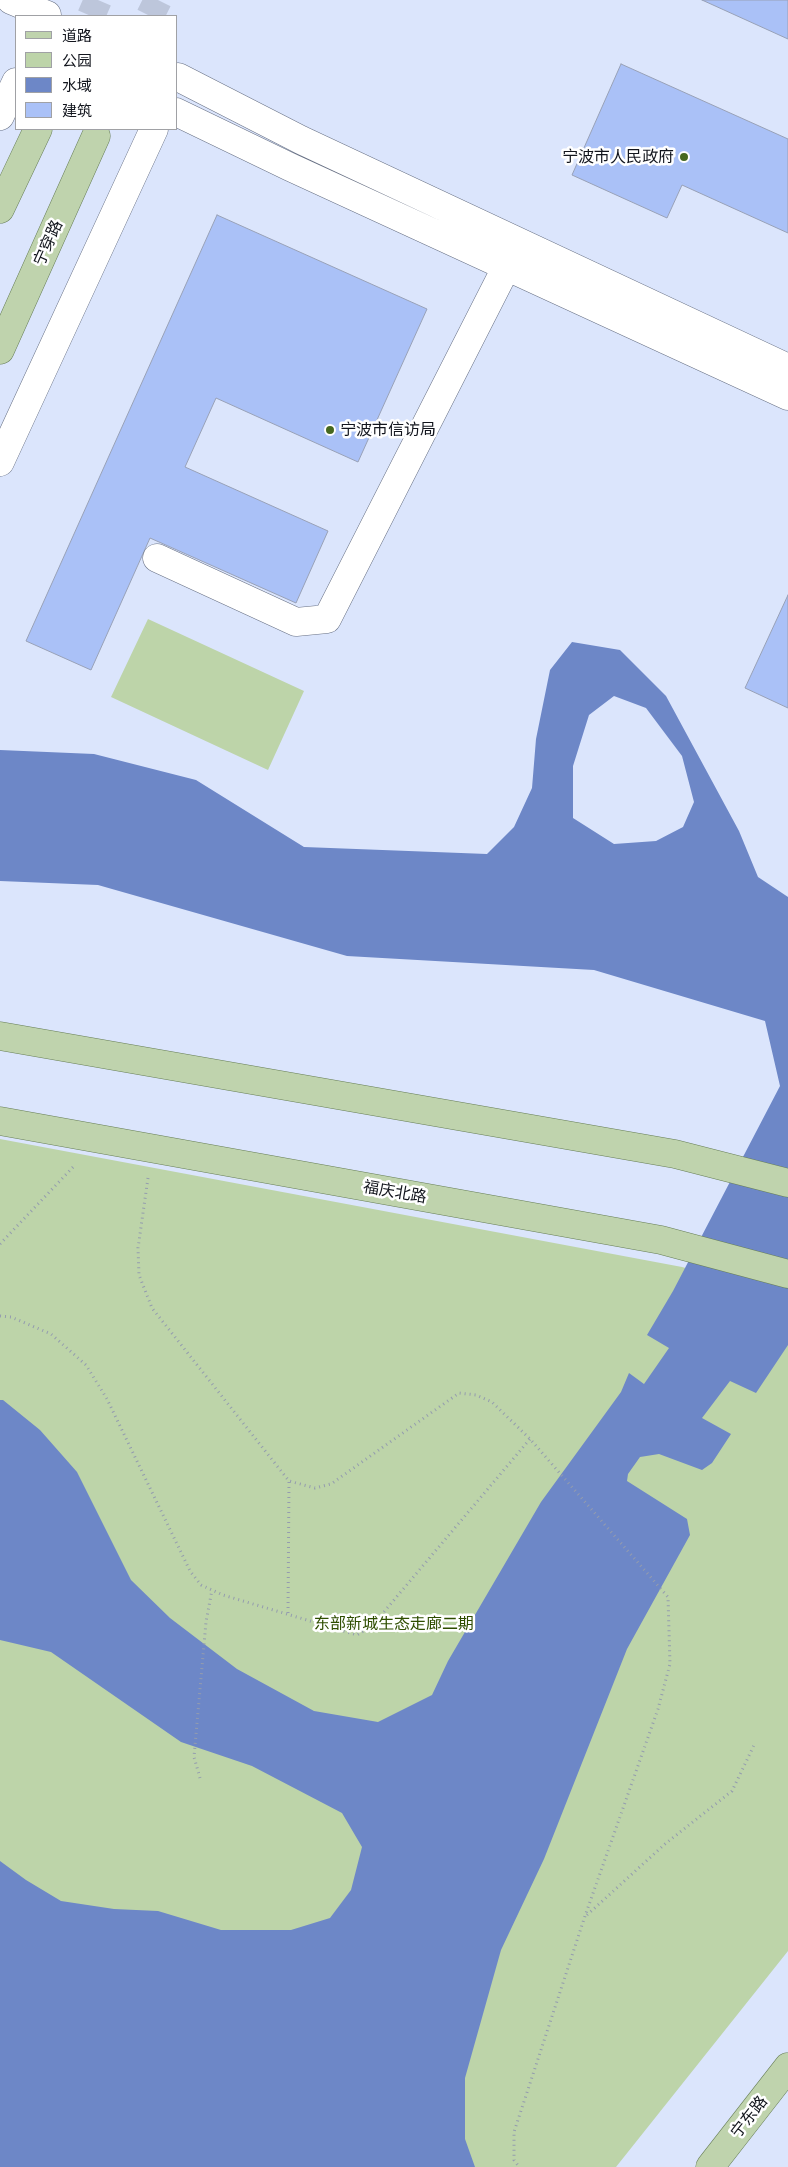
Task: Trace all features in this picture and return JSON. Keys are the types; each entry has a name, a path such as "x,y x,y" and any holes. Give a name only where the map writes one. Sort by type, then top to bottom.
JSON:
{"main road":[{"path":"0,209 38,130"},
{"name":"宁穿路","path":"0,350 96,136"},
{"path":"0,1036 675,1154 788,1183"},
{"name":"福庆北路","path":"0,1121 662,1240 788,1274"},
{"name":"宁东路","path":"710,2167 788,2067"}],"street":[{"path":"11,0 46,15"},
{"path":"178,78 302,140 788,368"},
{"path":"0,116 15,84"},
{"path":"178,113 290,167 788,396"},
{"path":"0,462 154,130"},
{"path":"157,558 296,622 327,619 520,242"}],"path":[{"path":"0,1244 100,1139"},
{"path":"152,1148 138,1248 139,1274 152,1308 288,1481 315,1488 331,1484 459,1393 476,1395 492,1402 530,1439 668,1596 670,1664 658,1709 585,1916 514,2132 514,2160 519,2167"},
{"path":"0,1316 12,1317 51,1334 86,1365 107,1399 190,1571 201,1585 223,1595 357,1635 372,1626 530,1439"},
{"path":"288,1481 288,1613"},
{"path":"200,1778 194,1757 206,1622 212,1590"},
{"path":"585,1916 665,1844 732,1791 755,1743"}],"green space":[{"path":"148,619 304,691 268,770 111,697"},
{"name":"东部新城生态走廊二期","path":"0,1139 682,1267 788,1297 788,1951 616,2167 0,2167"}],"water":[{"path":"572,642 620,650 666,696 739,831 758,877 788,897 788,1345 756,1393 730,1381 702,1418 731,1434 712,1463 702,1470 659,1454 640,1457 628,1474 627,1481 687,1519 690,1535 627,1649 544,1859 501,1950 465,2078 465,2139 475,2167 0,2167 0,1861 26,1880 61,1901 114,1909 158,1911 221,1930 291,1930 330,1918 351,1890 362,1847 342,1813 252,1766 181,1742 51,1652 0,1640 0,1400 3,1400 40,1430 77,1472 131,1580 170,1618 237,1669 314,1711 378,1722 432,1695 448,1661 541,1502 621,1392 629,1373 644,1384 669,1348 647,1335 673,1291 780,1086 765,1021 594,970 347,956 98,885 0,881 0,750 94,754 196,780 304,847 487,854 514,827 532,788 536,739 550,670","holes":["614,696 646,708 682,756 694,802 683,827 656,841 614,844 573,818 573,766 589,715"]}],"building":[{"path":"702,0 788,0 788,39"},
{"name":"宁波市人民政府","path":"621,64 788,139 788,233 682,185 667,218 572,175"},
{"name":"宁波市信访局","path":"217,215 427,309 358,462 216,398 185,467 328,531 296,603 150,538 91,670 26,641"},
{"path":"788,595 788,708 745,688"}],"tunnel":[{"path":"91,15 98,0"},
{"path":"150,15 158,0"}],"place":[{"name":"宁波市人民政府","path":"684,157"},
{"name":"宁波市信访局","path":"330,430"}]}
